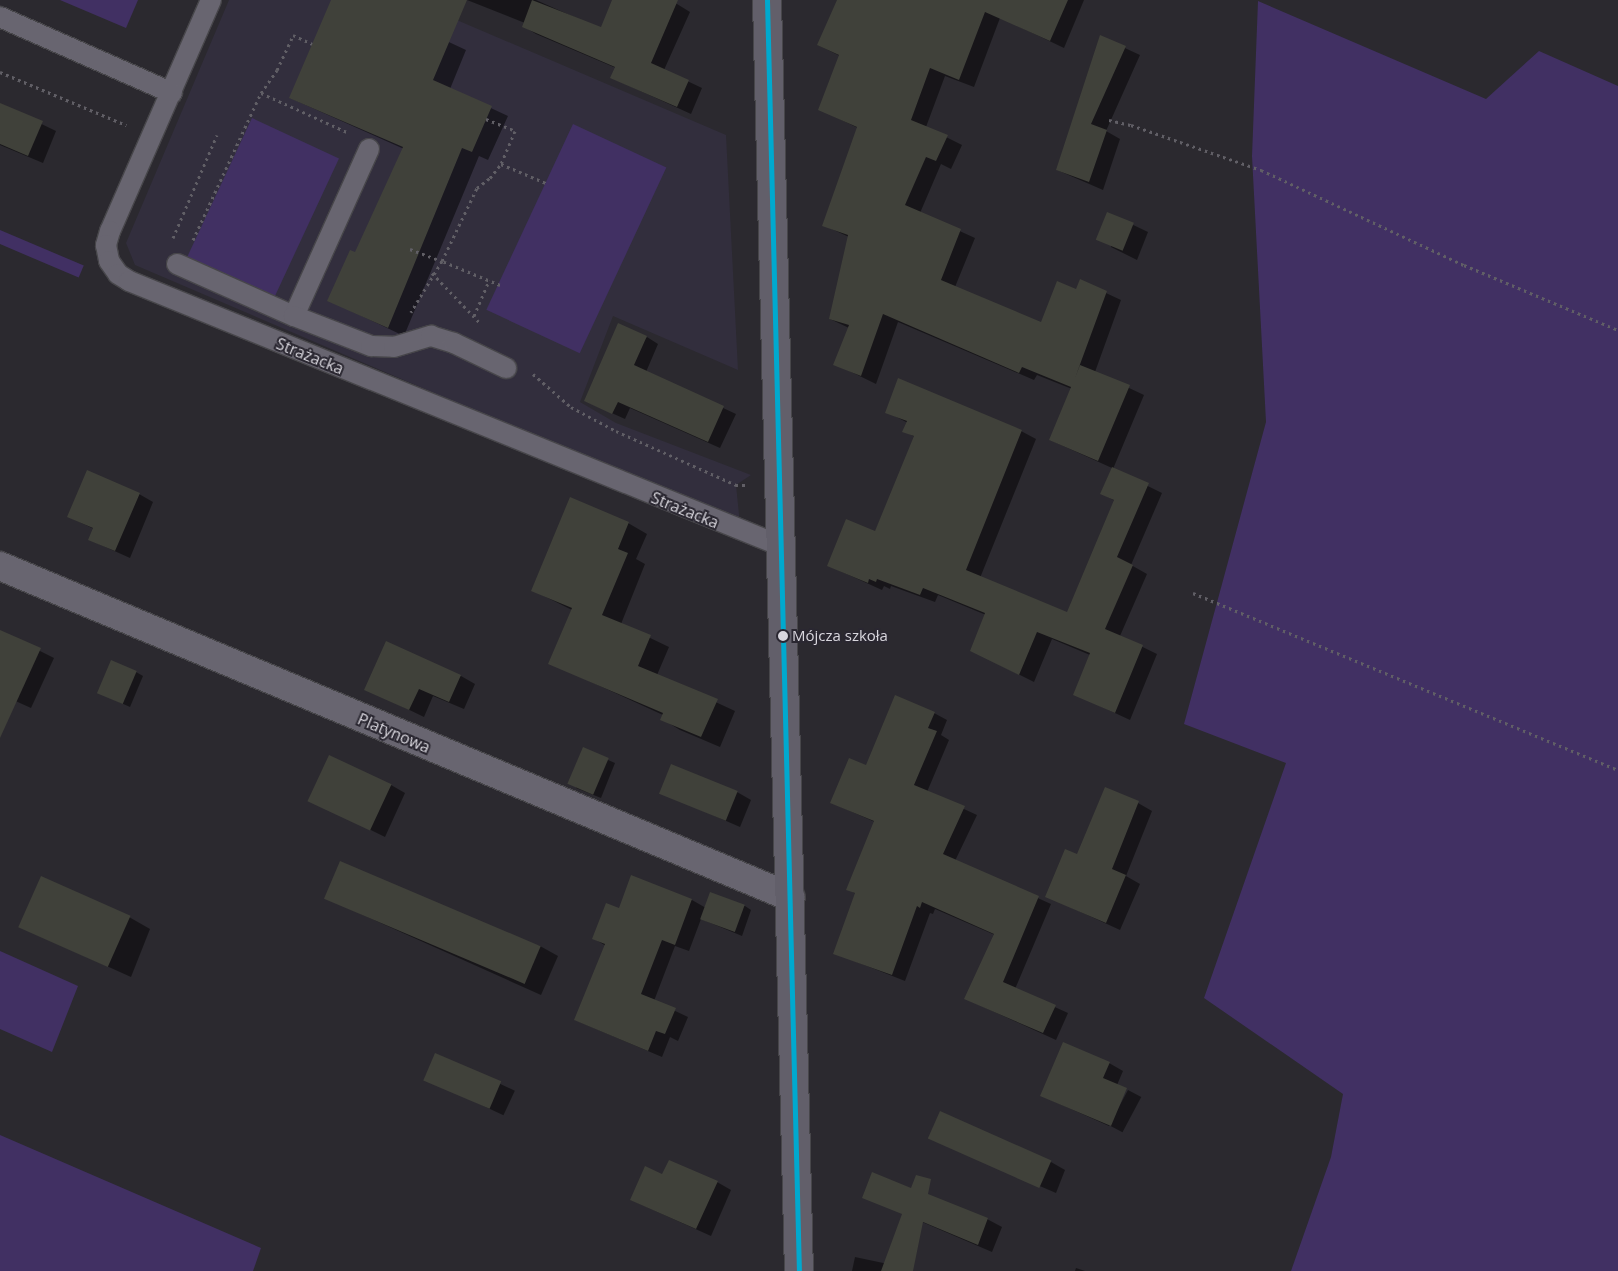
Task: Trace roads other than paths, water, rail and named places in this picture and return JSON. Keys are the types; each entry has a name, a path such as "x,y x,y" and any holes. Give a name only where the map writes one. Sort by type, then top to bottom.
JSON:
{"street":[{"path":"767,0 799,1271"},
{"name":"Platynowa","path":"0,566 790,897"}],"lane":[{"name":"Strażacka","path":"211,0 106,245 109,261 129,281 781,546"},
{"path":"0,17 172,93"},
{"path":"294,316 369,149"},
{"path":"179,265 294,316 371,346 394,347 431,336 454,343 506,368"}],"place":[{"name":"Mójcza szkoła","path":"783,636"}]}
